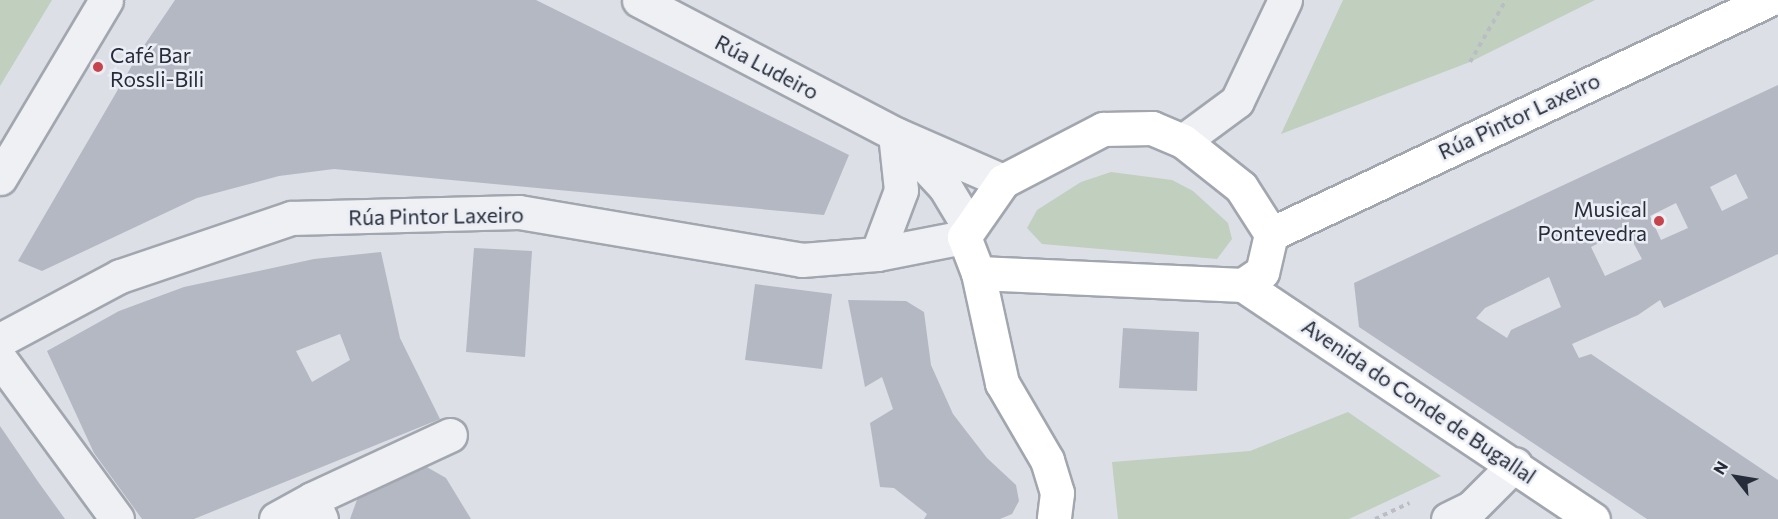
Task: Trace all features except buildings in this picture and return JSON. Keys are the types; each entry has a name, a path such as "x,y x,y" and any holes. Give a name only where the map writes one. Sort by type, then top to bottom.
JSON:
{"main road":[{"name":"Rúa Pintor Laxeiro","path":"1271,234 1768,0"},
{"path":"978,273 1243,285 1262,272 1271,234 1241,187 1183,141 1152,128 1103,129 1003,181 966,232 978,273 1002,383 1047,460 1057,493 1054,519"},
{"name":"Avenida do Conde de Bugallal","path":"1243,285 1515,464 1593,519"}],"street":[{"path":"0,178 106,0"},
{"name":"Rúa Ludeiro","path":"639,0 895,134"},
{"path":"1183,141 1237,101 1285,0"},
{"path":"895,134 1003,181"},
{"path":"895,134 925,163 966,232"},
{"path":"878,254 901,190 895,134"},
{"name":"Rúa Pintor Laxeiro","path":"0,340 120,276 291,218 519,212 802,260 878,254 966,232"},
{"path":"0,359 117,519"},
{"path":"276,519 317,509 450,435"},
{"path":"1448,519 1471,508 1515,464"}],"path":[{"path":"1470,62 1506,0"}],"green space":[{"path":"0,0 52,0 0,86"},
{"path":"1343,0 1595,0 1470,62 1281,134"},
{"path":"1111,172 1172,180 1193,191 1228,223 1232,239 1217,259 1042,244 1027,228 1037,210 1081,182"},
{"path":"1348,412 1441,476 1349,519 1118,519 1112,462 1250,451"}],"place":[{"name":"Café Bar Rossli-Bili","path":"98,67"},
{"name":"Musical Pontevedra","path":"1659,221"}]}
